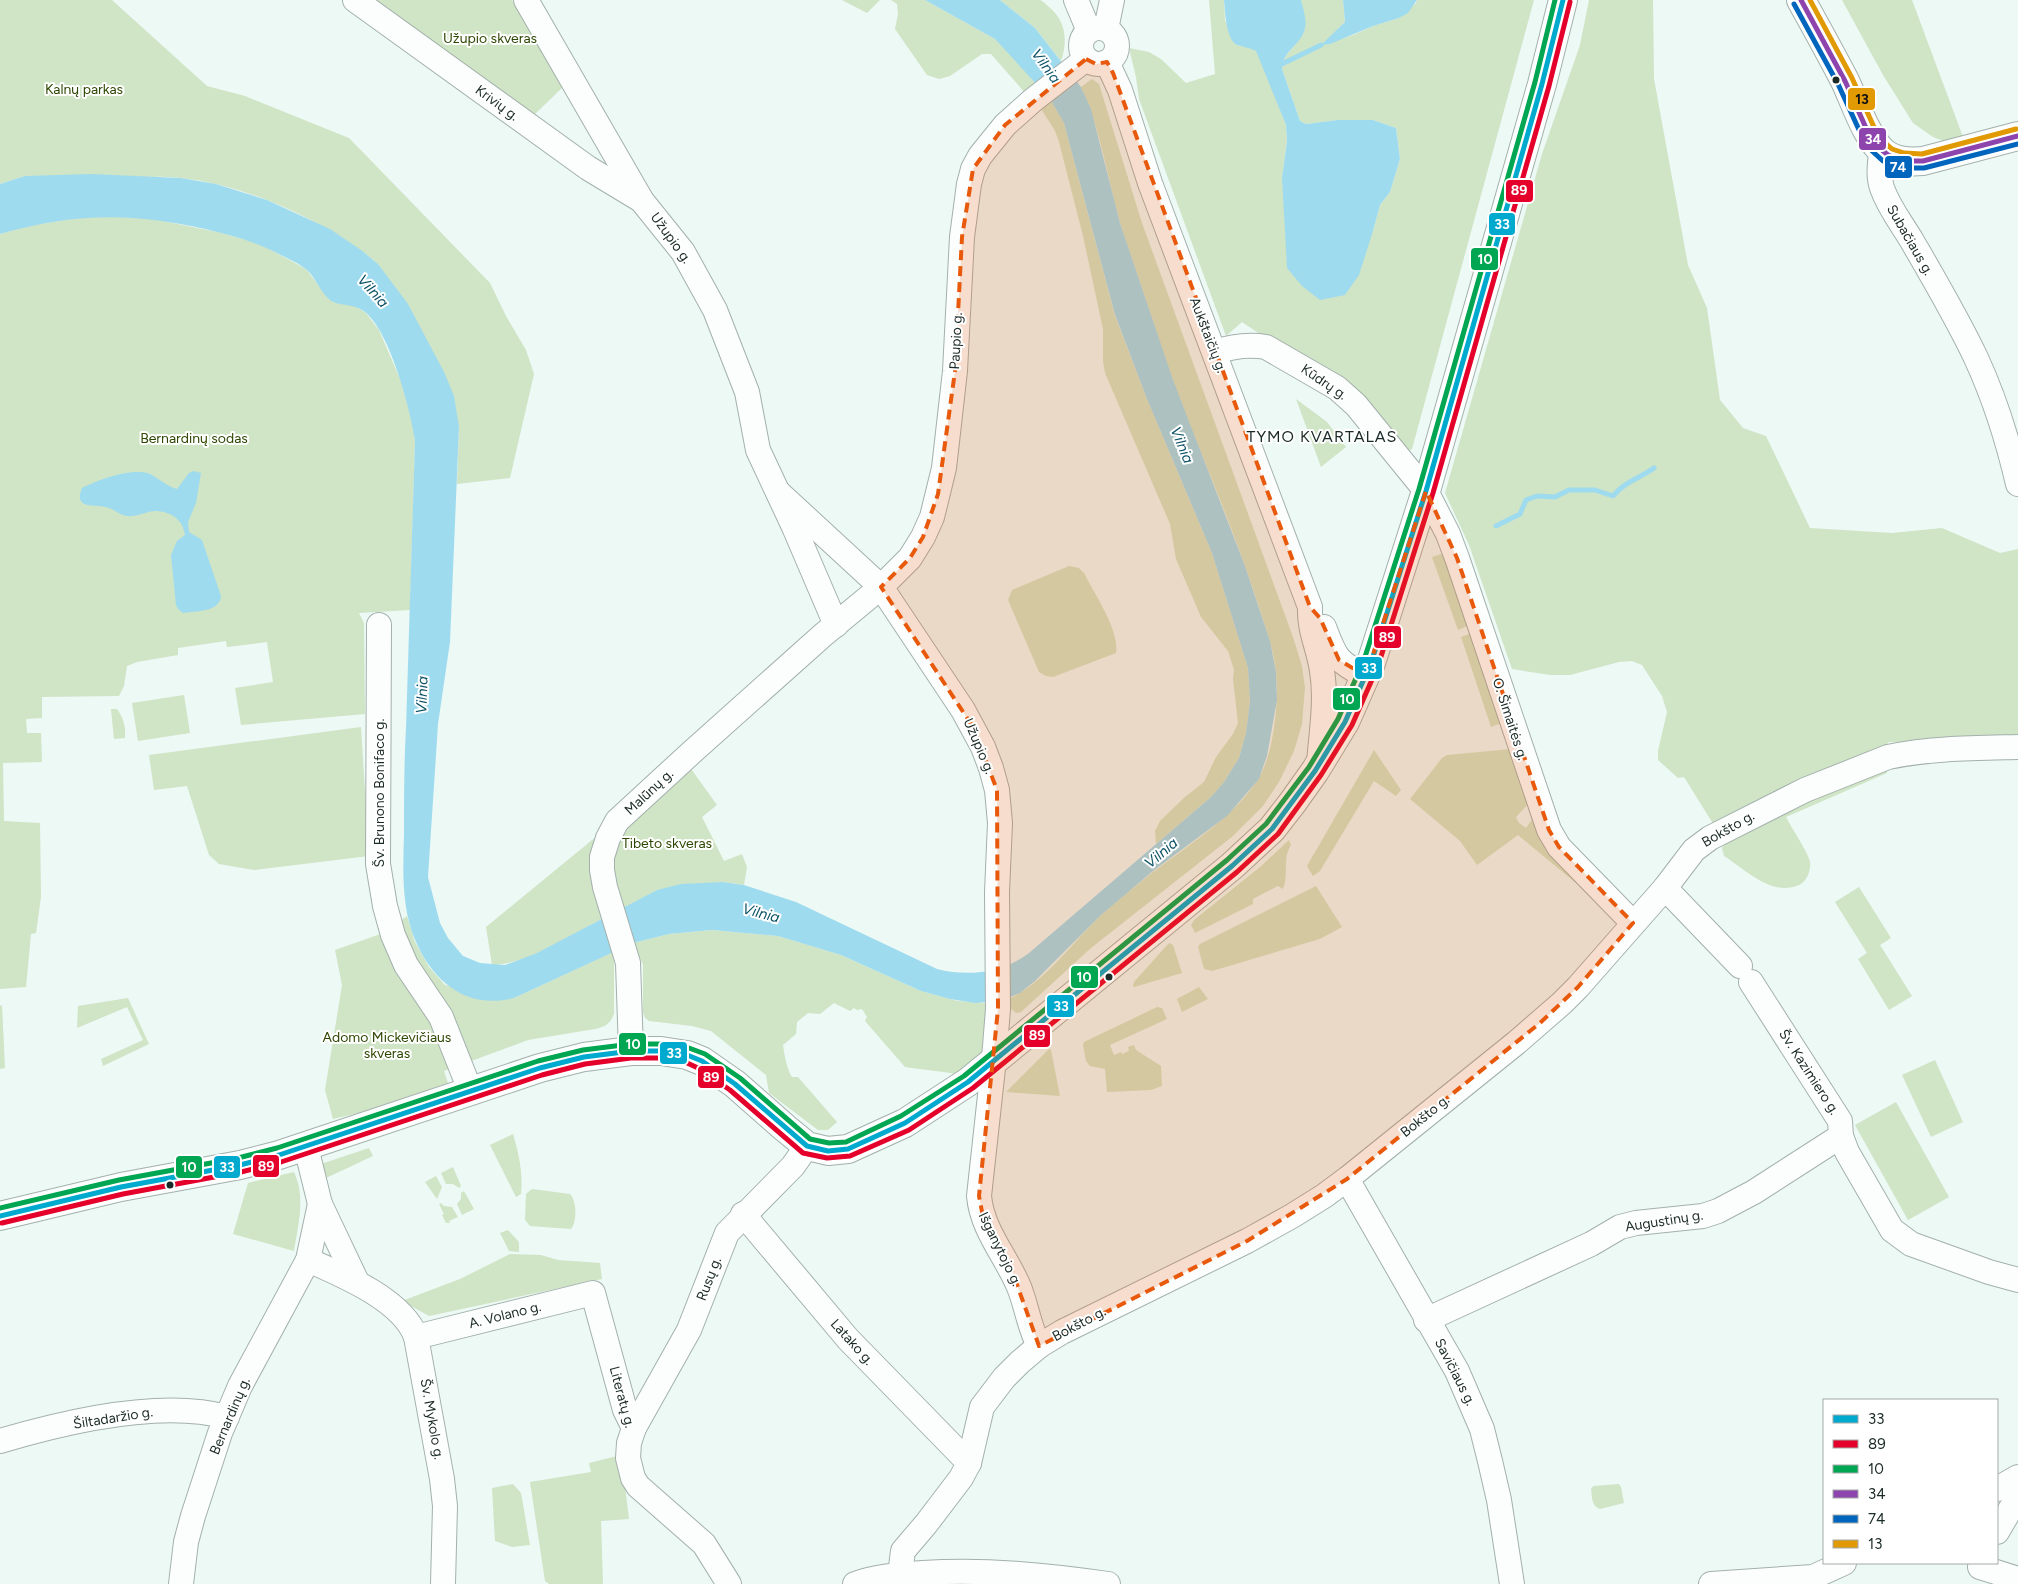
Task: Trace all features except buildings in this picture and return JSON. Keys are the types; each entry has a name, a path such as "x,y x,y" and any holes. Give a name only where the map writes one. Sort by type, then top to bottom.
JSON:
{"main road":[{"path":"0,1216 121,1187 240,1165 306,1147 470,1090 564,1062 602,1054 661,1051 686,1055 702,1061 735,1084 807,1146 818,1150 839,1151 863,1143 905,1123 948,1096 1248,852 1282,817 1319,764 1366,676 1382,631 1426,491 1534,110 1563,0"},
{"path":"1801,0 1846,82 1866,126 1882,151 1897,159 1909,162 1924,160 2018,136"}],"street":[{"name":"Krivių g.","path":"355,0 588,168 642,201"},
{"name":"Užupio g.","path":"526,0 642,201 683,252 715,310 747,392 758,450 836,624"},
{"path":"1076,0 1097,30 1111,32 1117,42 1115,54 1089,63"},
{"path":"1097,30 1112,0"},
{"name":"Aukštaičių g.","path":"1097,30 1081,42 1081,51 1089,63 1120,90 1150,183 1310,607 1320,618 1333,652 1339,660 1344,665 1366,676"},
{"name":"Paupio g.","path":"881,587 910,558 924,537 944,468 955,371 962,237 969,184 973,169 980,156 1005,125 1033,100 1089,63"},
{"name":"Subačiaus g.","path":"1882,151 1879,164 1882,187 1890,207 1967,342 1991,394 2010,449 2018,484"},
{"name":"Kūdrų g.","path":"1215,352 1239,346 1254,345 1266,347 1337,388 1376,427 1426,491"},
{"name":"O. Šimaitės g.","path":"1426,491 1448,534 1549,830 1559,847 1633,923"},
{"name":"Užupio g.","path":"778,492 881,587 963,710 983,747 991,768 996,790 1000,823 997,960 998,1008 994,1059"},
{"path":"836,624 881,587"},
{"name":"Aukštaičių g.","path":"1310,607 1309,623 1322,672 1322,727 1319,764"},
{"name":"Malūnų g.","path":"631,1052 630,995 626,953 605,887 602,857 606,842 617,821 836,624"},
{"name":"Šv. Brunono Bonifaco g.","path":"379,626 378,864 385,906 393,934 406,965 441,1017 470,1090"},
{"name":"Aukštaičių g.","path":"1322,672 1333,687 1354,701"},
{"name":"Bokšto g.","path":"900,1574 903,1551 955,1486 969,1463 982,1407 1004,1378 1040,1346 1111,1307 1247,1241 1292,1216 1347,1179 1547,1016 1578,987 1665,888 1694,850 1710,838 1805,790 1876,761 1902,754 2018,747"},
{"name":"Šv. Kazimiero g.","path":"1665,888 1745,974 1840,1121 1841,1136 1846,1152 1882,1216 1892,1230 1911,1244 1989,1272 2018,1280"},
{"name":"Išganytojo g.","path":"994,1059 980,1180 980,1207 987,1227 1011,1268 1020,1290 1030,1326 1040,1346"},
{"name":"Augustinų g.","path":"1426,1320 1591,1244 1620,1227 1636,1223 1704,1216 1718,1211 1754,1192 1841,1136"},
{"name":"Rusų g.","path":"634,1428 689,1330 727,1233 743,1214 792,1166 807,1146"},
{"name":"Šv. Mykolo g.","path":"306,1147 320,1204 357,1282"},
{"name":"Savičiaus g.","path":"1347,1179 1446,1353 1472,1403 1482,1430 1499,1500 1512,1584"},
{"name":"Šv. Mykolo g.","path":"320,1204 308,1260 357,1282 402,1314 413,1328 416,1336 442,1480 444,1506 443,1584"},
{"name":"Latako g.","path":"743,1214 848,1339 969,1463"},
{"name":"Bernardinų g.","path":"180,1584 186,1542 193,1516 227,1417 240,1386 308,1260"},
{"name":"Literatų g.","path":"596,1304 630,1423 634,1428 629,1443 628,1458 633,1478 638,1486 704,1544 729,1584"},
{"name":"A. Volano g.","path":"416,1336 596,1304"},
{"name":"Šiltadaržio g.","path":"0,1441 35,1431 135,1413 193,1410 208,1411 227,1417"},
{"path":"1998,1488 2018,1477"},
{"path":"1998,1530 2018,1496"},
{"path":"1711,1584 1812,1581 1842,1564"},
{"path":"1979,1569 2018,1578"},
{"path":"855,1584 884,1576 900,1574 960,1571 995,1571 1108,1584"}],"highlighted area":[{"path":"1086,59 1096,64 1107,62 1113,73 1310,607 1320,618 1339,660 1366,676 1426,491 1457,558 1549,830 1559,847 1633,923 1578,987 1540,1023 1347,1179 1247,1241 1039,1346 1011,1268 983,1217 979,1196 998,1009 997,790 973,727 881,587 910,558 923,537 938,494 955,371 962,237 973,169 1005,125"}],"green space":[{"name":"Kalnų parkas","path":"0,0 112,0 207,86 245,96 349,138 490,283 506,316 526,350 534,374 510,478 457,484 459,427 378,264 358,249 311,220 286,208 233,188 181,178 25,176 0,184"},
{"name":"Užupio skveras","path":"374,0 512,0 564,86 532,117"},
{"path":"842,0 880,0 867,13"},
{"path":"891,0 925,0 995,39 1038,84 1026,94 991,54 982,54 950,76 939,79 927,75 895,29 898,14 897,4"},
{"path":"1000,0 1040,0 1055,13 1062,25 1065,39 1061,61 1035,28"},
{"path":"1209,0 1224,0 1225,20 1235,44 1256,50 1260,57 1286,125 1287,141 1282,178 1373,231 1380,205 1390,192 1400,159 1396,128 1373,120 1338,120 1306,124 1300,121 1282,69 1285,57 1302,32 1304,16 1301,0 1343,0 1345,22 1322,45 1399,18 1417,0 1534,0 1412,449 1407,451 1276,345 1242,322 1226,336 1139,99 1129,48 1149,52 1161,59 1186,83 1215,74"},
{"path":"1589,0 1653,0 1654,79 1688,265 1707,308 1720,400 1743,428 1766,436 1810,528 1892,533 1942,528 2000,553 2018,549 2018,741 1888,742 1887,773 1786,817 1807,853 1810,862 1809,872 1804,881 1799,885 1789,888 1769,885 1724,856 1722,848 1725,843 1684,777 1678,778 1658,760 1658,751 1667,712 1662,696 1642,665 1632,661 1619,662 1570,675 1550,675 1512,669 1469,545 1445,493 1542,154 1580,45"},
{"path":"1842,0 1912,0 1963,137 1946,142 1933,137 1913,123 1883,75"},
{"path":"1092,79 1099,84 1142,223 1293,637 1302,666 1305,688 1302,724 1294,751 1279,782 1263,806 1233,836 1091,948 1021,1012 1016,1013 1010,1008 1010,998 1035,983 1109,908 1201,837 1245,797 1257,781 1268,757 1276,713 1277,684 1273,653 1236,541 1169,371 1122,229 1098,135 1081,87"},
{"path":"1050,99 1064,123 1115,316 1147,399 1212,553 1248,668 1250,701 1246,733 1239,758 1224,782 1211,797 1156,844 1155,831 1160,821 1204,782 1216,757 1233,734 1238,723 1233,679 1234,670 1228,651 1201,617 1176,559 1170,524 1105,373 1103,329 1083,236 1059,142 1055,131 1040,107"},
{"name":"Bernardinų sodas","path":"90,216 148,218 222,233 260,244 306,269 329,299 336,303 354,305 366,313 379,330 404,388 411,412 415,440 410,610 359,613 364,623 365,714 241,725 235,688 273,682 267,642 227,647 226,641 178,648 178,655 137,662 127,666 124,686 119,696 42,697 42,718 26,719 27,733 41,733 42,762 3,763 4,821 40,823 41,897 36,933 31,934 26,987 0,989 0,234 28,226"},
{"path":"1296,399 1327,422 1346,447 1321,467"},
{"path":"1444,553 1470,625 1458,630 1432,557"},
{"path":"1069,566 1079,568 1084,573 1100,601 1114,634 1116,653 1053,677 1046,676 1039,672 1008,600 1012,590"},
{"path":"1472,633 1502,723 1491,727 1461,637"},
{"path":"184,695 190,733 138,741 132,703"},
{"path":"111,709 117,709 121,715 125,738 114,739"},
{"path":"361,727 369,856 254,870 219,864 209,855 187,786 154,790 149,755"},
{"path":"1511,749 1529,803 1516,817 1519,823 1526,828 1533,818 1619,922 1518,835 1477,865 1460,841 1410,799 1442,758 1447,755"},
{"path":"1374,750 1401,790 1396,796 1374,781 1320,871 1313,876 1307,866"},
{"name":"Tibeto skveras","path":"689,766 717,805 702,817 724,861 742,854 747,867 744,885 723,882 657,890 620,910 612,867 613,852 617,842 634,819"},
{"path":"597,836 589,863 593,891 602,919 548,948 520,960 492,965 486,927"},
{"path":"1289,840 1291,845 1286,861 1286,878 1283,889 1278,886 1253,899 1253,904 1195,933 1191,925 1194,920 1260,867"},
{"path":"1316,886 1342,927 1320,939 1212,971 1204,969 1198,947 1200,944"},
{"path":"1859,887 1891,938 1880,945 1912,996 1889,1010 1858,959 1867,953 1835,902"},
{"name":"Adomo Mickevičiaus skveras","path":"407,916 415,942 429,967 445,985 514,998 613,952 614,1014 607,1024 599,1028 528,1040 444,1071 448,1083 363,1112 333,1119 325,1090 342,985 335,950 386,932"},
{"path":"712,930 778,936 841,955 921,991 958,1001 986,1003 988,1032 982,1060 961,1075 905,1067 865,1021 867,1017 862,1009 857,1010 854,1008 850,1011 834,1003 820,1014 808,1013 797,1022 796,1034 783,1045 787,1066 792,1077 798,1077 837,1122 828,1130 818,1130 769,1093 766,1075 711,1031 692,1026 649,1021 645,1018 643,1013 643,965 633,943 669,934"},
{"path":"1169,943 1173,945 1182,973 1134,987 1134,982"},
{"path":"1199,987 1208,999 1182,1012 1177,999"},
{"path":"128,998 149,1044 103,1066 101,1059 143,1040 127,1007 77,1028 78,1006"},
{"path":"2,1005 5,1068 0,1069 0,1006"},
{"path":"1157,1007 1162,1008 1167,1019 1110,1045 1114,1055 1129,1051 1128,1047 1134,1045 1136,1050 1161,1066 1162,1086 1151,1090 1107,1092 1105,1069 1090,1066 1086,1061 1084,1042"},
{"path":"1049,1049 1051,1050 1060,1096 1006,1092"},
{"path":"1935,1060 1963,1122 1931,1137 1902,1075"},
{"path":"1896,1102 1949,1197 1908,1220 1855,1125"},
{"path":"513,1134 521,1171 521,1194 516,1197 490,1145"},
{"path":"369,1148 373,1156 326,1178 321,1164"},
{"path":"453,1167 461,1186 459,1188 453,1184 446,1184 441,1173"},
{"path":"294,1172 300,1191 300,1201 294,1251 233,1234 248,1183"},
{"path":"436,1176 442,1187 437,1199 425,1182"},
{"path":"532,1189 570,1194 574,1201 575,1212 571,1229 530,1226 525,1220 526,1194"},
{"path":"464,1191 474,1209 462,1215 457,1204 461,1199 461,1193"},
{"path":"441,1203 444,1206 452,1207 458,1217 449,1221 450,1223 446,1223 439,1204"},
{"path":"508,1230 519,1242 519,1252 509,1251 500,1233"},
{"path":"510,1254 541,1255 558,1260 600,1263 602,1279 429,1316 402,1301 460,1279"},
{"path":"621,1455 629,1519 601,1521 603,1584 549,1584 545,1581 530,1482 591,1472 589,1463"},
{"path":"513,1484 521,1493 530,1545 512,1547 495,1541 492,1488"},
{"path":"1619,1484 1624,1503 1600,1509 1597,1508 1592,1500 1591,1488 1594,1486"}],"water":[{"name":"Vilnia","path":"925,0 1000,0 1035,28 1081,87 1091,109 1120,223 1173,380 1245,566 1270,641 1276,672 1277,700 1267,756 1259,779 1227,816 1153,871 1101,915 1035,981 1020,993 1001,1001 975,1003 950,999 921,991 841,955 778,936 712,930 669,934 633,943 514,998 497,1001 482,1000 454,990 432,970 423,957 411,929 405,902 403,875 404,768 415,440 404,391 383,336 365,312 330,300 310,273 300,265 260,245 224,234 178,223 102,217 52,222 0,234 0,184 25,176 91,174 181,178 216,184 267,200 330,229 378,264 408,304 444,372 454,396 459,427 450,642 438,724 428,877 440,923 448,938 463,956 480,963 505,965 537,953 657,890 681,884 723,882 744,885 796,902 937,969 973,973 997,969 1019,960 1029,953 1211,797 1224,782 1239,758 1246,733 1250,701 1248,668 1212,553 1147,399 1115,315 1064,123 1050,99 995,39"},
{"path":"1224,0 1301,0 1305,28 1300,39 1283,62 1282,69 1300,121 1306,124 1338,120 1373,120 1396,128 1400,159 1390,192 1380,205 1359,275 1345,295 1320,300 1302,286 1287,268 1282,178 1287,141 1286,125 1256,51 1237,45 1230,37"},
{"path":"1343,0 1417,0 1408,13 1399,18 1373,26 1330,44 1321,45 1345,22"},
{"path":"194,471 201,473 196,503 188,522 189,532 202,540 221,596 220,601 212,608 183,613 176,605 171,555 177,541 185,535 179,520 170,514 160,511 127,516 101,506 86,505 80,500 80,495 82,488 89,485 115,475 134,472 150,474 177,489 189,473"}],"waterway":[{"path":"1282,64 1321,45"},
{"path":"1496,526 1520,514 1526,500 1537,496 1555,497 1569,490 1595,490 1613,496 1627,484 1654,468"}],"transit line":[{"name":"10","path":"0,1208 119,1180 238,1158 277,1148 538,1061 583,1050 631,1044 662,1044 689,1048 705,1054 740,1078 810,1139 829,1143 846,1142 901,1116 964,1076 1227,860 1266,824 1309,767 1338,719 1364,660 1419,489 1535,82 1555,0"},
{"name":"33","path":"0,1216 121,1187 240,1165 279,1155 540,1068 584,1057 631,1051 661,1051 687,1055 702,1061 735,1084 807,1146 828,1151 848,1149 905,1123 968,1082 1232,866 1272,829 1315,771 1345,722 1371,663 1426,491 1542,84 1563,0"},
{"name":"34","path":"1801,0 1845,81 1866,128 1877,146 1888,155 1902,161 1923,161 2018,136"},
{"name":"13","path":"1810,0 1852,78 1873,125 1883,141 1892,149 1904,153 1922,154 2016,129"},
{"name":"89","path":"2,1223 123,1194 241,1172 281,1162 542,1075 585,1064 631,1058 660,1058 685,1062 698,1068 730,1090 803,1153 827,1158 850,1156 909,1130 973,1088 1237,872 1278,834 1321,775 1352,725 1378,666 1433,493 1549,86 1570,2"},
{"name":"74","path":"1794,4 1838,84 1860,132 1871,150 1883,161 1901,168 1924,168 2018,144"}],"district":[{"name":"TYMO KVARTALAS","path":"1322,436"}]}
